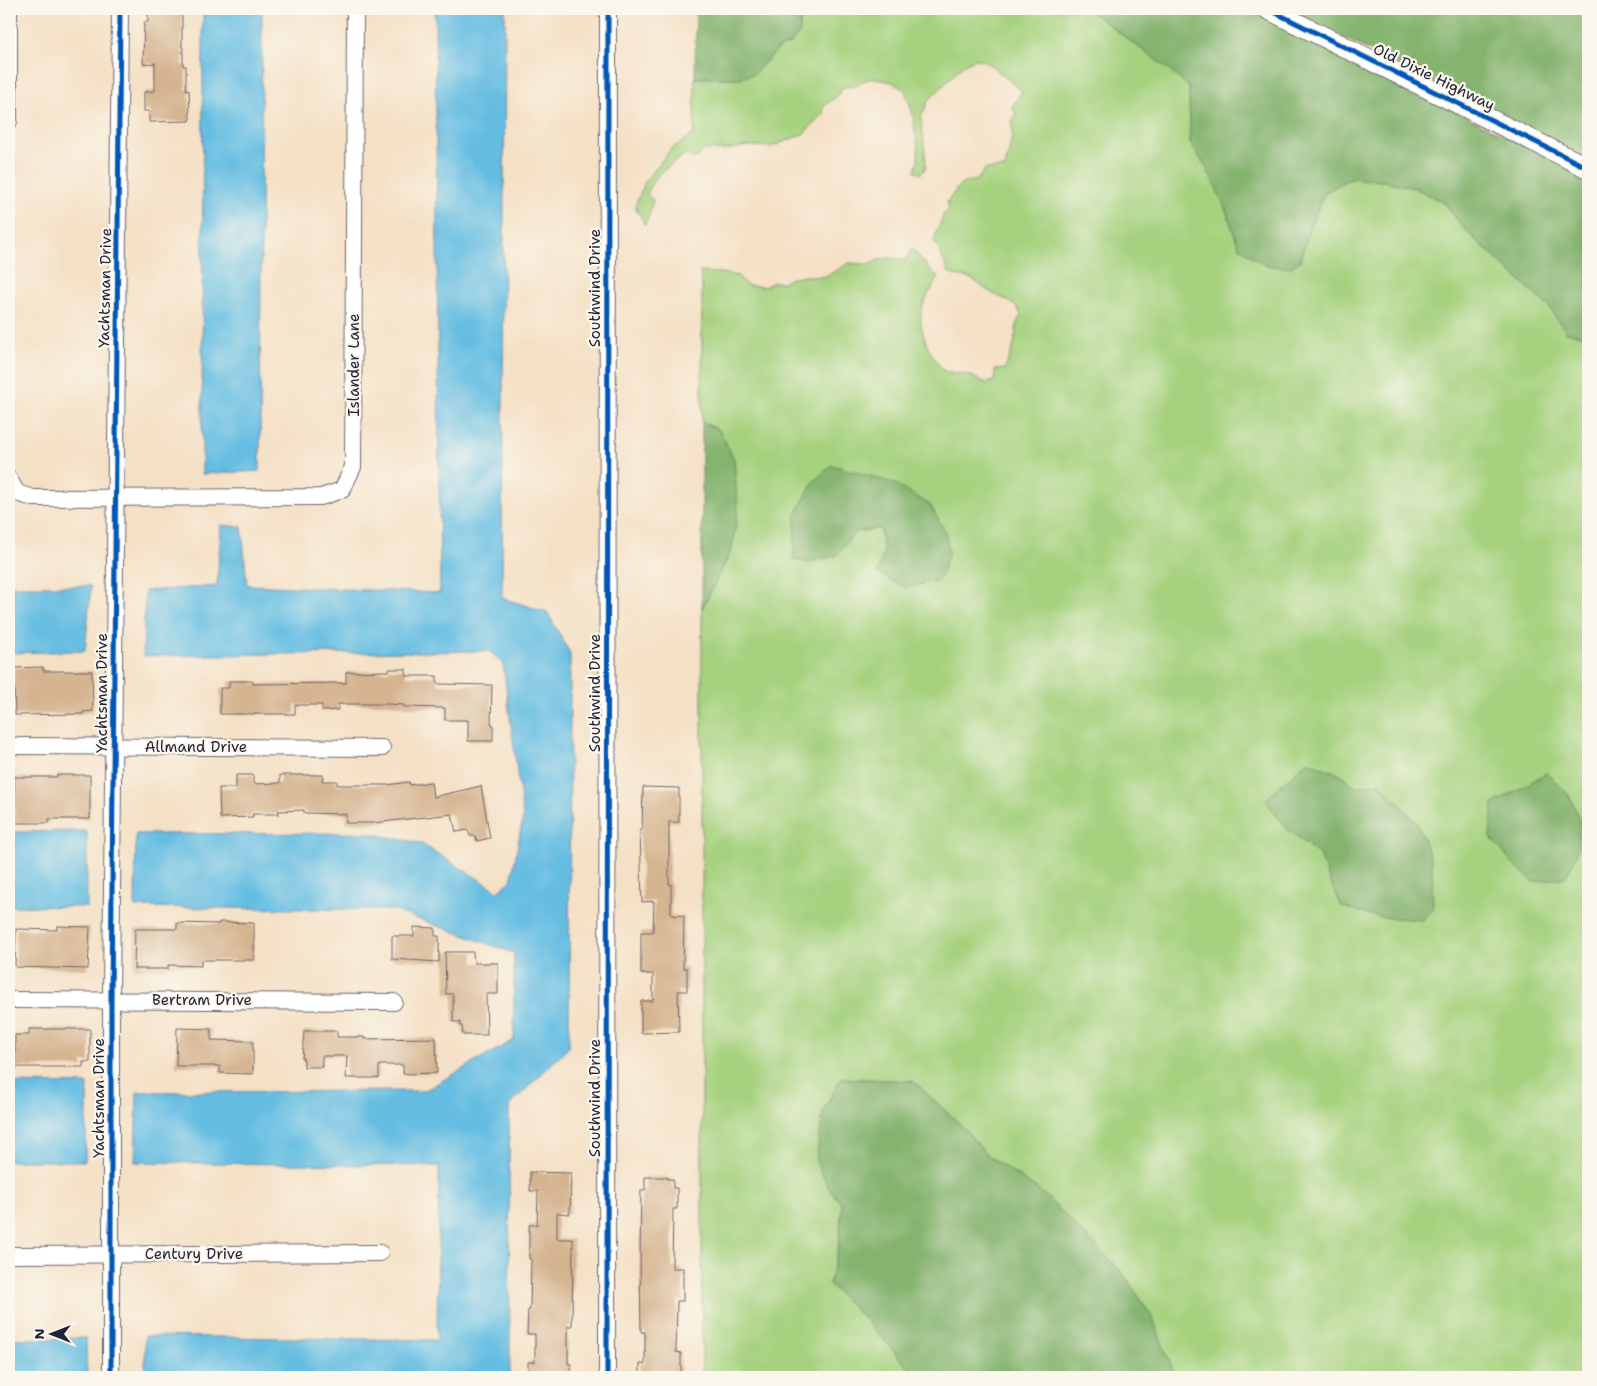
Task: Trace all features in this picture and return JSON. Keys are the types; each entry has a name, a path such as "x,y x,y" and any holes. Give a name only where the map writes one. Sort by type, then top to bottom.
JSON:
{"street":[{"path":"9,9 9,121"},
{"name":"Yachtsman Drive","path":"111,1377 111,1000 120,9"},
{"name":"Islander Lane","path":"9,479 16,493 33,498 321,497 342,490 353,467 355,9"},
{"name":"Southwind Drive","path":"607,1377 608,9"},
{"name":"Old Dixie Highway","path":"1268,9 1588,168"},
{"name":"Allmand Drive","path":"9,746 382,748"},
{"name":"Bertram Drive","path":"9,1000 394,1002"},
{"name":"Century Drive","path":"9,1254 380,1253"}],"green space":[{"path":"696,9 800,9 800,32 790,44 779,48 754,74 739,78 695,78"},
{"path":"800,9 1087,9 1163,65 1189,87 1190,143 1205,165 1223,202 1239,247 1300,261 1311,223 1325,193 1350,178 1383,181 1415,188 1444,203 1467,232 1548,306 1566,332 1588,336 1588,1377 1174,1377 1152,1317 1122,1272 1045,1195 987,1155 961,1125 913,1081 841,1078 823,1112 828,1187 842,1205 839,1246 829,1284 873,1328 906,1365 926,1377 702,1377 702,609 732,549 719,430 702,422 702,286 700,272 738,276 746,285 764,287 773,282 784,282 804,276 823,277 848,263 869,264 881,259 892,258 906,260 912,248 938,277 924,302 921,313 922,331 929,349 944,371 969,375 986,383 994,381 995,370 1005,369 1014,345 1017,323 1021,315 1010,302 975,281 948,272 934,239 944,214 949,209 947,202 959,186 977,180 985,169 1005,168 1013,132 1011,124 1016,114 1012,107 1022,91 984,61 975,59 964,64 928,101 921,118 926,162 925,169 920,174 915,171 918,160 918,148 912,111 905,90 892,82 875,78 865,80 856,86 844,87 836,97 823,107 824,114 803,134 771,147 747,146 727,150 704,150 698,157 692,158 686,154 653,181 647,194 653,200 645,225 635,206 646,180 670,150 694,134 695,78 739,78 754,74 779,48 790,44 800,32","holes":["930,505 877,573 884,551 880,528 855,532","1547,773 1569,795 1580,821 1493,804","1344,776 1355,787 1380,783 1417,823 1331,884 1320,855"]},
{"path":"1087,9 1250,9 1588,177 1588,336 1566,332 1548,306 1467,232 1445,203 1415,188 1383,181 1350,178 1325,193 1311,223 1300,261 1290,268 1264,265 1239,247 1223,202 1205,165 1190,143 1189,87 1163,65"},
{"path":"1286,9 1588,9 1588,159"},
{"path":"702,422 719,430 734,459 738,512 732,549 702,609"},
{"path":"832,465 894,483 930,505 945,531 949,553 939,580 906,588 877,573 884,551 880,528 855,532 837,555 808,563 793,559 796,514 814,481"},
{"path":"1307,761 1344,776 1355,787 1380,783 1417,823 1432,861 1433,909 1422,920 1378,917 1342,907 1320,855 1287,829 1265,800"},
{"path":"1547,773 1569,795 1580,821 1577,855 1566,877 1534,882 1516,867 1490,837 1493,804"},
{"path":"841,1078 913,1081 961,1125 987,1155 1045,1195 1122,1272 1152,1317 1175,1376 926,1377 906,1365 873,1328 829,1284 839,1246 842,1205 828,1187 816,1161 823,1112"}],"water":[{"path":"203,9 262,9 260,471 202,474"},
{"path":"435,9 505,9 502,598 547,612 570,653 569,1047 509,1106 510,1377 145,1377 145,1336 437,1340 439,1166 135,1162 137,1092 424,1091 514,1040 514,953 393,910 135,907 136,834 368,833 420,843 498,891 511,881 523,817 503,663 489,651 143,656 145,591 217,586 221,525 242,527 247,585 440,593"},
{"path":"9,586 91,586 85,651 9,653"},
{"path":"87,831 87,907 9,906 9,832"},
{"path":"9,1083 88,1084 85,1161 9,1161"},
{"path":"86,1338 87,1377 9,1377 9,1339"}],"building":[{"path":"148,9 182,9 183,66 186,66 186,90 189,90 190,121 149,122 149,111 144,111 144,92 155,91 155,63 143,64 144,22 148,22"},
{"path":"43,667 43,671 92,671 93,711 83,712 83,714 15,715 14,668"},
{"path":"389,669 406,669 406,676 437,676 437,684 492,685 491,724 493,724 493,741 468,741 468,720 445,720 445,708 404,707 404,705 388,704 338,704 338,710 322,711 322,705 295,705 295,714 220,714 220,688 229,688 229,681 253,681 253,684 346,683 346,672 389,671"},
{"path":"57,775 90,775 90,819 49,819 49,823 15,823 14,777 57,777"},
{"path":"236,775 253,775 253,784 280,783 280,775 323,775 322,781 337,781 337,785 387,785 409,782 410,785 431,782 433,797 481,786 490,838 477,841 475,836 470,836 468,830 456,832 452,814 373,823 346,823 346,814 304,813 304,810 278,811 279,814 253,814 253,817 220,818 219,788 236,788"},
{"path":"643,787 679,788 679,822 669,822 669,884 671,884 671,915 684,916 683,968 687,968 687,991 678,991 679,1032 641,1033 641,1001 653,1001 653,974 641,974 641,932 653,932 654,901 642,902 640,830 642,830"},
{"path":"219,922 254,923 254,960 201,960 201,966 168,965 168,969 134,969 135,929 177,929 177,923 219,924"},
{"path":"57,926 90,927 88,969 15,967 16,929 57,930"},
{"path":"414,927 435,928 435,936 439,936 439,962 392,959 392,936 414,936"},
{"path":"445,952 473,952 474,963 498,963 498,994 486,994 487,1035 463,1035 460,1022 453,1022 453,994 446,994"},
{"path":"177,1028 211,1029 211,1040 253,1041 253,1074 220,1073 220,1066 176,1066"},
{"path":"29,1029 90,1029 90,1062 83,1062 83,1067 15,1067 15,1035 29,1035"},
{"path":"304,1031 337,1031 337,1037 364,1037 364,1039 436,1038 437,1073 403,1074 403,1065 379,1065 379,1078 346,1078 347,1056 322,1056 322,1067 304,1067 304,1059 302,1059"},
{"path":"530,1172 571,1173 570,1214 557,1213 557,1239 573,1239 572,1326 568,1326 568,1364 571,1364 571,1377 528,1377 528,1362 535,1362 535,1334 527,1334 528,1310 530,1310 531,1259 529,1259 529,1225 537,1225 538,1191 530,1191"},
{"path":"645,1177 667,1177 667,1179 673,1179 673,1188 677,1188 677,1209 673,1209 672,1268 683,1268 683,1301 677,1301 676,1352 681,1353 681,1377 640,1377 640,1364 645,1364 645,1332 641,1332 640,1259 641,1190 645,1190"}],"cycle path":[{"path":"111,1377 111,1000 120,9"},
{"path":"607,1377 608,9"},
{"path":"1268,9 1588,168"}]}
